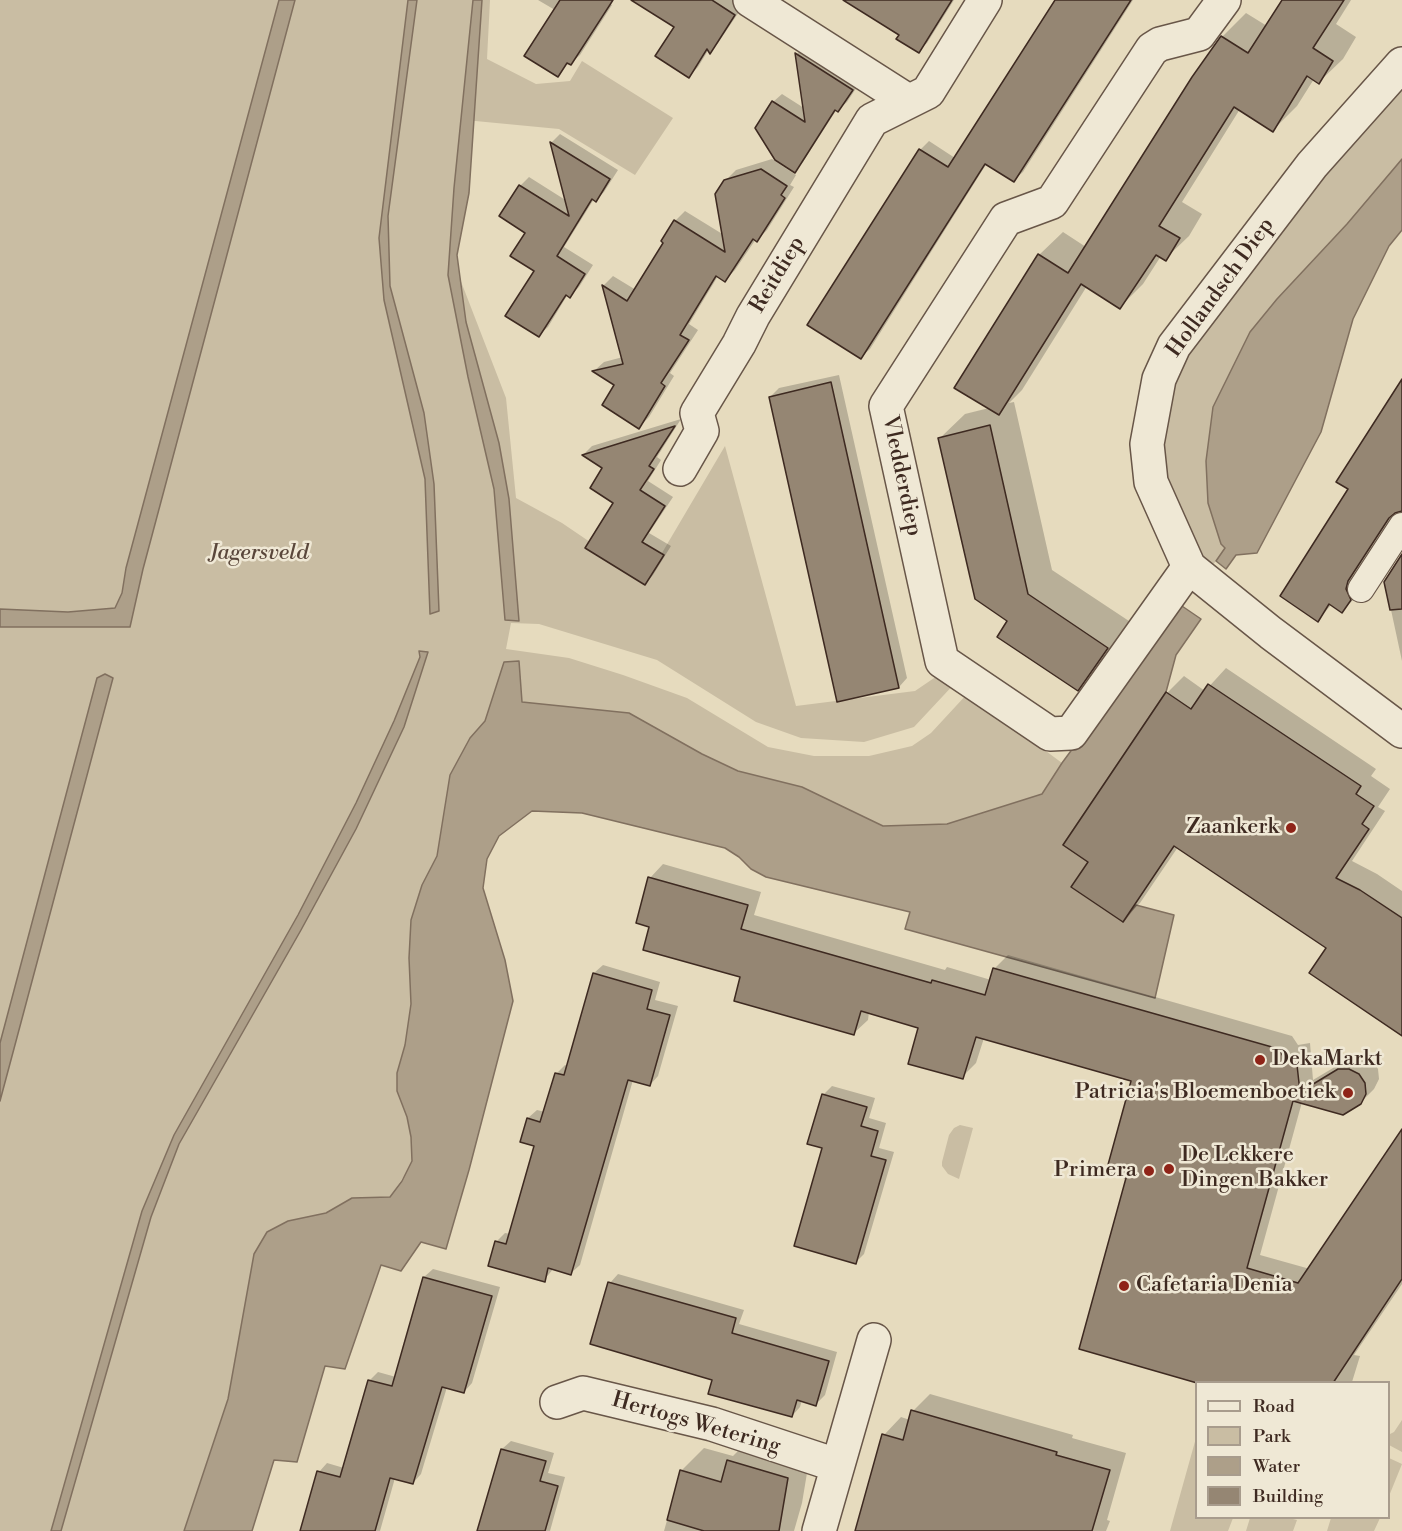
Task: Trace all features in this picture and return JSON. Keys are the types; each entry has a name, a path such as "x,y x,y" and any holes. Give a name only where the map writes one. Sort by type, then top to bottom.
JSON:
{"street":[{"path":"750,0 908,101"},
{"name":"Reitdiep","path":"680,469 702,431 697,413 872,120 928,93 985,0"},
{"name":"Vledderdiep","path":"1189,567 1071,733 1050,734 942,662 885,406 1006,219 1052,202 1152,49 1164,43 1199,34 1224,0"},
{"name":"Hollandsch Diep","path":"1402,64 1312,165 1174,346 1159,379 1147,444 1150,482 1189,567 1271,633 1402,731"},
{"path":"1361,589 1402,526"},
{"path":"819,1531 836,1464 874,1340"},
{"name":"Hertogs Wetering","path":"556,1402 583,1393 712,1424 836,1464"}],"green space":[{"name":"Jagersveld","path":"0,0 490,0 487,59 536,84 570,81 582,61 673,118 635,175 559,129 465,120 455,266 506,398 516,498 562,523 646,580 725,446 796,706 915,691 940,674 957,681 914,727 864,742 801,738 756,722 657,660 539,624 511,623 506,649 569,658 623,675 687,698 768,747 814,756 869,756 912,746 931,733 968,693 1062,763 1042,794 947,824 883,826 802,787 738,771 702,754 629,713 522,702 519,661 435,1130 390,1197 353,1198 326,1213 289,1221 194,1531 0,1531"},
{"path":"1402,77 1402,159 1347,224 1277,299 1226,548 1212,566 1200,554 1182,527 1157,451 1173,376 1194,337"},
{"path":"960,1125 973,1128 959,1179 948,1174 942,1162 949,1135 954,1128"},
{"path":"1402,1420 1402,1452 1390,1446 1390,1434"},
{"path":"1195,1442 1195,1519 1233,1519 1228,1531 1170,1531"},
{"path":"1390,1458 1402,1464 1390,1494"},
{"path":"1250,1519 1297,1520 1293,1531 1246,1531"},
{"path":"1331,1519 1380,1519 1374,1531 1327,1531"}],"water":[{"path":"279,0 295,0 143,569 130,627 0,627 0,609 68,612 115,608 122,593 126,568"},
{"path":"408,0 417,0 388,216 390,286 424,413 434,484 439,611 430,614 425,479 384,300 379,238"},
{"path":"473,0 482,0 469,193 457,255 466,322 499,443 509,499 519,621 505,620 494,489 468,377 448,275 454,188"},
{"path":"1402,159 1402,230 1389,246 1353,319 1321,432 1257,553 1236,555 1226,569 1216,561 1225,548 1221,544 1208,503 1206,461 1213,407 1250,332"},
{"path":"1179,604 1201,619 1176,655 1166,692 1063,845 1088,862 1123,922 1136,905 1174,915 1155,998 905,929 910,912 766,877 751,869 725,848 582,813 532,811 499,836 487,859 483,888 505,960 513,1001 446,1249 421,1242 401,1271 381,1265 345,1369 325,1366 297,1462 274,1460 252,1531 184,1531 228,1399 254,1254 267,1232 288,1221 326,1213 352,1198 390,1197 402,1181 412,1161 407,1117 397,1091 397,1073 405,1045 411,1004 409,958 411,920 422,885 437,856 450,775 470,738 485,721 504,662 519,661 522,702 629,713 702,754 738,771 802,787 883,826 947,824 1042,794 1062,763"},
{"path":"419,651 428,652 404,727 356,829 179,1144 151,1217 61,1531 51,1531 142,1211 174,1135 298,915 356,803 394,721 420,657"},
{"path":"105,674 113,678 0,1101 0,1043 97,678"}],"building":[{"path":"560,0 613,0 571,65 567,63 558,77 524,56"},
{"path":"631,0 712,0 735,15 710,54 707,49 689,78 655,56 674,27"},
{"path":"843,0 952,0 919,53 896,39 899,35"},
{"path":"1055,0 1131,0 1014,182 985,164 861,359 807,325 919,149 948,167"},
{"path":"1282,0 1344,0 1313,48 1333,61 1319,84 1307,76 1273,132 1234,107 1159,226 1180,238 1166,261 1156,255 1120,309 1081,284 999,415 954,388 1038,254 1068,273 1192,77 1221,36 1248,53"},
{"path":"795,53 853,90 838,112 835,110 795,173 775,160 755,128 772,101 805,122"},
{"path":"550,142 610,179 596,202 592,199 557,256 585,274 570,298 566,295 539,337 505,316 534,271 510,256 525,233 499,216 519,185 569,216"},
{"path":"761,169 787,186 781,195 785,198 757,242 753,239 725,282 716,276 680,335 689,340 661,383 665,386 639,429 602,405 614,385 592,371 623,364 602,285 627,301 663,243 661,241 674,220 725,252 715,194 724,180"},
{"path":"1402,379 1402,511 1389,518 1348,581 1346,589 1351,600 1342,613 1329,604 1318,622 1280,596 1348,489 1336,482"},
{"path":"831,382 899,688 837,702 769,397"},
{"path":"990,425 1028,594 1108,648 1078,691 997,637 1007,621 975,599 938,438"},
{"path":"675,426 649,466 654,469 640,490 665,506 642,542 664,555 645,585 585,548 613,503 590,488 602,468 582,455"},
{"path":"1402,554 1402,609 1390,610 1384,582"},
{"path":"1208,684 1361,786 1356,794 1374,806 1362,824 1369,829 1336,878 1360,890 1402,918 1402,1036 1309,973 1326,948 1174,846 1123,922 1071,887 1088,862 1063,845 1166,692 1191,709"},
{"path":"648,877 748,905 741,929 931,983 932,980 985,995 993,968 1279,1049 1284,1058 1296,1056 1300,1092 1338,1069 1349,1069 1359,1074 1365,1083 1366,1094 1361,1104 1343,1115 1293,1101 1247,1268 1298,1283 1402,1129 1402,1279 1334,1381 1195,1382 1079,1349 1126,1178 1106,1172 1131,1081 976,1037 963,1079 908,1064 918,1028 861,1011 854,1035 734,1001 740,977 643,950 649,927 636,923"},
{"path":"593,973 652,990 647,1009 670,1015 650,1086 628,1080 571,1275 548,1268 545,1282 488,1266 495,1241 506,1244 534,1146 520,1142 527,1118 540,1122 555,1073 564,1075"},
{"path":"822,1094 867,1107 861,1126 878,1131 871,1156 886,1160 856,1264 794,1246 822,1148 807,1144"},
{"path":"423,1277 492,1296 464,1393 442,1387 413,1484 390,1478 375,1531 300,1531 317,1471 340,1477 368,1380 392,1386"},
{"path":"608,1282 736,1318 732,1333 829,1361 816,1406 797,1400 792,1417 708,1394 712,1380 590,1344"},
{"path":"911,1410 1057,1452 1056,1455 1110,1470 1092,1531 855,1531 882,1434 903,1440"},
{"path":"501,1449 546,1461 540,1481 558,1486 545,1531 477,1531"},
{"path":"727,1460 788,1478 779,1531 704,1531 667,1520 680,1470 721,1482"}],"place":[{"name":"Zaankerk","path":"1291,828"},
{"name":"DekaMarkt","path":"1260,1060"},
{"name":"Patricia's Bloemenboetiek","path":"1348,1093"},
{"name":"De Lekkere Dingen Bakker","path":"1169,1169"},
{"name":"Primera","path":"1149,1171"},
{"name":"Cafetaria Denia","path":"1124,1286"}]}
